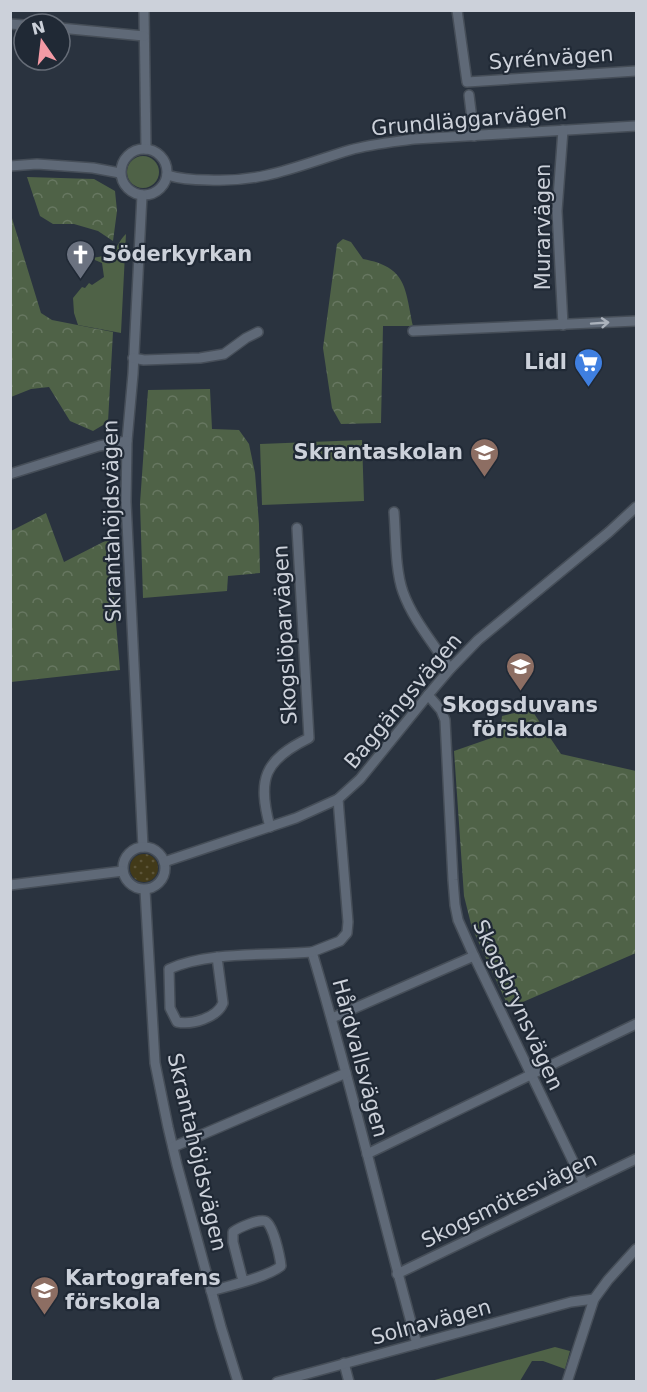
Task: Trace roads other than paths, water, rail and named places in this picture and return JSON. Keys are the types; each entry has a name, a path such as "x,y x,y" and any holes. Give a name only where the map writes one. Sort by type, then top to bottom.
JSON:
{"street":[{"path":"144,10 146,149"},
{"name":"Syrénvägen","path":"457,10 467,82 636,71"},
{"path":"72,29 144,36"},
{"path":"469,95 474,136"},
{"name":"Grundläggarvägen","path":"167,175 193,180 241,180 281,173 368,146 414,139 636,126"},
{"name":"Murarvägen","path":"562,325 557,211 563,130"},
{"path":"146,149 156,153 163,160 167,175 159,190 148,195 136,195 123,184 120,172 122,163 128,155 136,150 146,149"},
{"path":"10,166 37,164 120,172"},
{"name":"Skrantahöjdsvägen","path":"142,195 127,441 126,511 143,847"},
{"path":"413,331 636,321"},
{"path":"133,358 144,360 200,358 224,354 258,332"},
{"path":"10,474 99,446 127,441"},
{"name":"Baggängsvägen","path":"164,862 315,810 338,799 360,779 450,669 478,640 636,507"},
{"path":"394,512 402,590 408,605 450,669"},
{"name":"Skogslöparvägen","path":"270,826 263,794 265,779 278,758 309,738 297,528"},
{"name":"Skogsbrynsvägen","path":"428,695 441,710 445,720 455,905 458,920 584,1184"},
{"path":"217,957 223,1003 220,1010 209,1017 186,1024 177,1022 170,1008 170,969 200,959 217,957 312,952 340,940 347,933 338,799"},
{"path":"143,847 156,850 164,862 165,872 161,882 152,888 138,889 126,880 123,871 124,862 128,854 135,849 143,847"},
{"path":"10,885 123,871"},
{"name":"Skrantahöjdsvägen","path":"145,890 156,1063 168,1127 211,1291 238,1382"},
{"name":"Hårdvallsvägen","path":"312,952 332,1018 417,1344"},
{"path":"332,1018 474,956"},
{"path":"367,1154 636,1024"},
{"path":"173,1147 346,1073"},
{"name":"Skogsmötesvägen","path":"397,1274 636,1159"},
{"path":"211,1291 243,1281 275,1271 280,1266 271,1226 267,1221 262,1220 239,1227 233,1232 243,1281"},
{"path":"572,1380 594,1299 636,1249"},
{"name":"Solnavägen","path":"277,1382 571,1302 594,1299"},
{"path":"344,1364 349,1382"}],"place":[{"name":"Söderkyrkan","path":"81,280"},
{"name":"Lidl","path":"588,388"},
{"name":"Skrantaskolan","path":"484,478"},
{"name":"Skogsduvans förskola","path":"520,692"},
{"name":"Kartografens förskola","path":"44,1316"}]}
